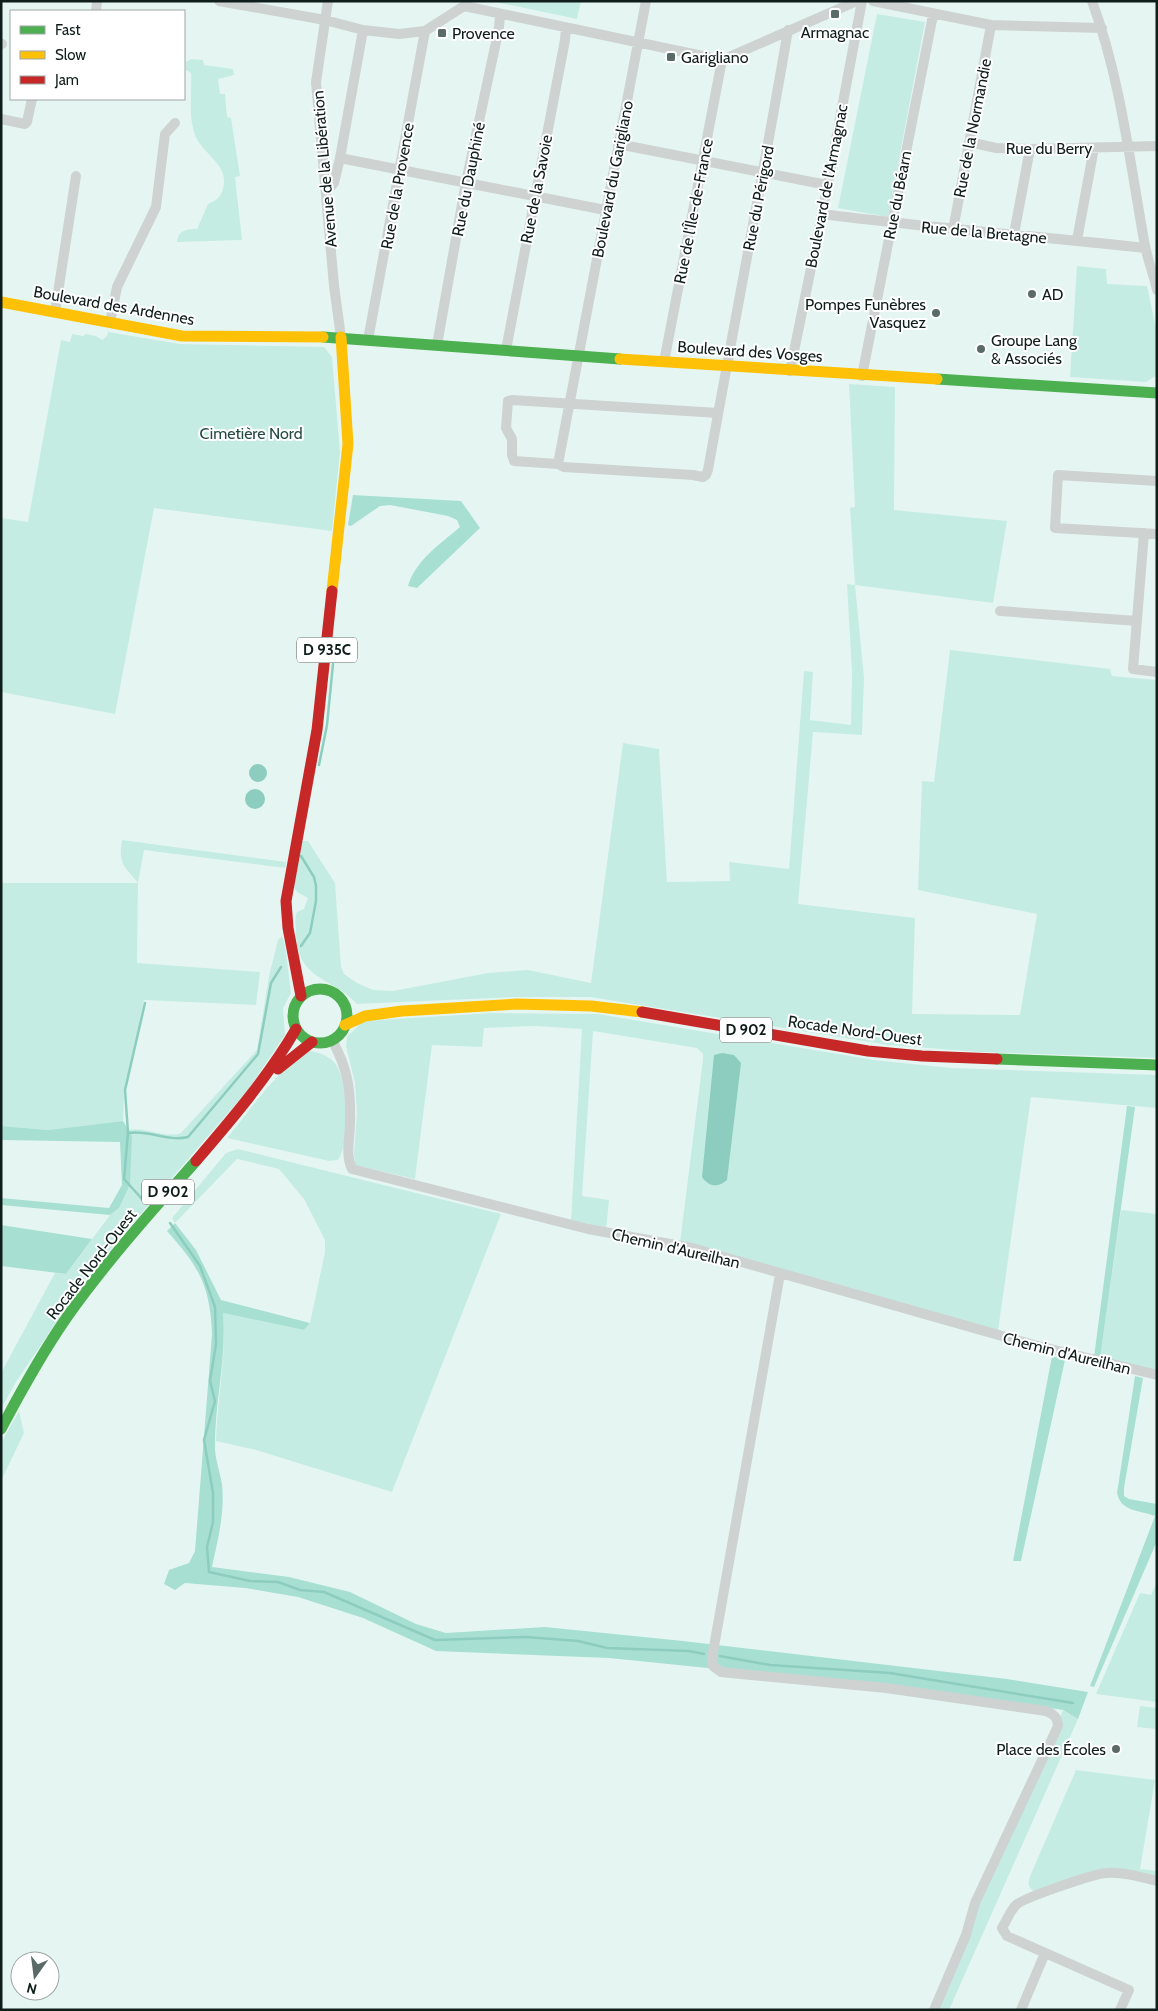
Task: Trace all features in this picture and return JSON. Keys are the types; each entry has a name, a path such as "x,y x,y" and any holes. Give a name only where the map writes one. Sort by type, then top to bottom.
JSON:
{"main road":[{"name":"Boulevard des Ardennes","path":"1,302 182,336 341,337"},
{"name":"Boulevard des Vosges","path":"341,337 862,376 1157,393"},
{"name":"D 935C","path":"301,996 288,928 286,901 317,730 348,444 341,337"},
{"name":"D 935C","path":"295,960 313,981"},
{"path":"313,981 353,1005 347,1012 345,1025 339,1035 326,1042 312,1042 300,1035 293,1021 292,1012 295,1003 301,996 312,989 313,981"},
{"name":"Rocade Nord-Ouest","path":"345,1025 365,1016 402,1011 517,1004 591,1006 646,1013 868,1051 932,1056 1157,1066"},
{"name":"Rocade Nord-Ouest","path":"353,1005 402,1011"},
{"name":"Rocade Nord-Ouest","path":"1,1429 18,1395 78,1302 261,1084 287,1046 296,1029"},
{"name":"Rocade Nord-Ouest","path":"261,1084 312,1042"}],"street":[{"path":"219,1 325,20 364,30 399,34 425,32 464,4 500,14 638,44 722,60 857,1"},
{"name":"Avenue de la Libération","path":"328,1 316,82 334,286 341,337"},
{"name":"Boulevard du Garigliano","path":"558,464 646,1"},
{"name":"Boulevard de l'Armagnac","path":"790,371 862,1"},
{"path":"873,1 933,15 991,25 1102,28"},
{"path":"1092,1 1102,28 1116,80 1145,248 1156,284"},
{"name":"Rue du Dauphiné","path":"437,344 466,182 499,28 500,14"},
{"name":"Rue du Béarn","path":"862,376 933,15"},
{"name":"Rue de la Normandie","path":"953,230 991,25"},
{"name":"Rue de la Savoie","path":"506,350 566,28"},
{"path":"326,192 334,183 340,158 364,30"},
{"name":"Rue du Périgord","path":"558,464 564,468 703,477 706,475 764,172 788,30"},
{"name":"Rue de la Provence","path":"368,340 425,32"},
{"name":"Rue de l'Île-de-France","path":"664,362 722,60"},
{"path":"1,119 25,124 28,122 32,100"},
{"path":"110,322 117,287 156,207 165,134 175,123"},
{"name":"Rue du Berry","path":"969,142 996,148 1030,149 1157,146"},
{"path":"618,144 827,185"},
{"path":"1077,240 1094,148"},
{"path":"1014,234 1030,149"},
{"path":"340,158 605,210"},
{"path":"55,312 76,176"},
{"name":"Rue de la Bretagne","path":"822,214 953,230 1014,234 1145,248"},
{"path":"558,464 512,460 512,439 506,428 508,401 718,413"},
{"path":"1157,480 1058,475 1055,528 1157,534"},
{"path":"1144,533 1133,669 1157,672"},
{"path":"1000,611 1137,621"},
{"name":"Chemin d'Aureilhan","path":"332,1040 341,1056 348,1080 350,1124 348,1154 352,1169 588,1228 692,1248 1034,1346 1157,1375"},
{"path":"780,1274 712,1658 713,1666 721,1672 886,1688 1046,1711 1054,1715 1058,1720 1058,1726 975,1903 966,1935 934,2010"},
{"path":"1120,2010 1129,1990 1007,1936 1002,1928 1011,1911 1022,1900 1091,1876 1107,1873 1130,1874 1157,1880"},
{"path":"1021,2010 1045,1953"}],"green space":[{"path":"491,1 581,1 577,19"},
{"path":"877,14 925,22 888,217 838,208"},
{"path":"191,59 203,60 204,65 233,69 234,75 218,79 220,94 225,94 227,117 231,118 240,176 235,177 242,240 177,242 181,233 197,229 208,204 216,200 221,194 224,180 219,166 198,142 193,128 191,73 186,70 186,62"},
{"path":"1077,266 1106,269 1107,284 1147,286 1157,333 1157,375 1146,382 1070,377"},
{"name":"Cimetière Nord","path":"108,332 180,344 324,347 332,357 340,452 332,531 154,508 115,714 1,692 1,518 28,522 61,340 70,342 72,334 83,336 86,334 96,336 102,340 107,336"},
{"path":"849,384 895,387 894,510 1007,521 993,603 855,585 850,508 855,507"},
{"path":"847,584 855,585 864,678 862,735 813,732 798,904 915,918 912,1014 1020,1015 1037,914 918,890 922,781 934,782 950,650 1110,669 1112,676 1157,680 1157,1058 980,1052 889,1045 590,997 516,997 357,1004 337,988 318,977 303,962 298,950 295,920 297,912 304,909 308,898 297,892 294,887 302,841 308,841 335,883 341,967 344,974 357,983 373,990 393,991 488,973 528,970 591,983 623,743 659,749 667,882 730,881 729,862 789,869 804,671 813,672 810,720 851,725 852,673"},
{"path":"122,840 286,862 285,868 144,850 138,883 123,864 121,855"},
{"path":"1,883 138,883 137,963 260,972 256,1005 144,1000 124,1096 123,1121 48,1130 1,1126"},
{"path":"282,936 285,945 291,993 283,1008 285,1035 247,1091 88,1275 16,1382 1,1409 1,1373 55,1273 66,1274 110,1215 119,1208 132,1136 128,1130 135,1129 168,1135 181,1133 257,1050 269,976 278,940"},
{"path":"491,1013 598,1014 874,1060 951,1068 1157,1075 1157,1108 1031,1097 998,1331 680,1242 703,1059 703,1054 697,1048 593,1031 582,1196 609,1200 606,1230 571,1221 582,1029 536,1026 484,1028 482,1047 432,1045 415,1179 355,1165 357,1113 355,1083 346,1046 347,1037 363,1021"},
{"path":"310,1051 332,1060 343,1082 346,1125 345,1139 338,1160 329,1161 227,1138 277,1078 299,1057"},
{"path":"238,1149 501,1214 392,1492 256,1450 216,1441 224,1345 223,1313 304,1330 310,1323 325,1252 325,1240 304,1199 279,1169 237,1159 175,1223 172,1218 226,1153"},
{"path":"1121,1210 1157,1214 1157,1372 1100,1359"},
{"path":"19,1411 24,1433 1,1481 1,1443"},
{"path":"1157,1582 1157,1702 1096,1694 1140,1593 1151,1595"},
{"path":"1140,1706 1157,1708 1157,1729 1137,1727"},
{"path":"1063,1710 1078,1719 949,2010 931,2010"},
{"path":"1076,1770 1155,1780 1140,1869 1157,1871 1157,1877 1132,1872 1033,1891 1029,1887 1031,1874"}],"shaded area":[{"path":"353,495 461,501 480,528 417,588 408,586 411,577 422,561 460,527 457,520 448,516 390,505 380,506 351,526 348,525"},
{"path":"258,764 264,767 267,773 264,779 258,782 252,779 249,773 252,767"},
{"path":"255,789 262,792 265,799 262,806 255,809 248,806 245,799 248,792"},
{"path":"722,1053 734,1055 741,1063 727,1180 714,1185 708,1183 702,1177 714,1055"},
{"path":"1127,1106 1135,1107 1100,1359 1094,1357"},
{"path":"123,1121 132,1136 130,1184 119,1208 110,1215 1,1205 1,1198 109,1208 122,1185 120,1142 1,1140 1,1126 48,1130"},
{"path":"175,1223 196,1250 221,1300 310,1323 304,1330 223,1313 224,1330 216,1416 215,1450 222,1484 223,1505 212,1567 289,1577 350,1592 416,1624 446,1633 545,1627 683,1641 1007,1679 1088,1692 1078,1719 1063,1710 951,1693 609,1658 436,1651 363,1618 298,1597 245,1588 185,1583 175,1590 164,1584 169,1570 189,1563 195,1551 212,1334 209,1302 201,1278 195,1266 167,1231"},
{"path":"1,1225 92,1239 66,1274 1,1266"},
{"path":"1052,1356 1065,1360 1021,1561 1013,1561"},
{"path":"1135,1376 1143,1378 1124,1496 1129,1499 1157,1504 1157,1541 1094,1687 1090,1686 1155,1516 1122,1504 1117,1493"}],"waterway":[{"path":"319,765 327,725 333,664"},
{"path":"301,856 314,877 316,901 310,933 301,946"},
{"path":"142,1199 124,1179 128,1133 135,1132 173,1138 188,1137 258,1054 271,983 281,967"},
{"path":"128,1133 125,1090 145,1003"},
{"path":"170,1223 200,1266 215,1307 216,1344 210,1381 215,1401 204,1440 213,1493 213,1522 207,1547 209,1572 250,1581 278,1582 300,1590 324,1592 435,1640 526,1637 578,1641 607,1648 689,1651 704,1654"},
{"path":"720,1656 770,1665 890,1673 1073,1703"}],"traffic: fast":[{"path":"323,337 620,359"},
{"path":"937,379 1157,393"},
{"path":"315,989 325,989 335,993 343,1001 347,1016 343,1031 335,1039 325,1043 315,1043 305,1039 297,1031 293,1021 293,1011 297,1001 305,993 315,989"},
{"path":"997,1059 1157,1065"},
{"path":"1,1429 32,1372 67,1317 113,1257 196,1161"}],"traffic: slow":[{"path":"1,302 182,336 323,337"},
{"path":"332,591 348,444 341,337"},
{"path":"620,359 937,379"},
{"path":"345,1025 365,1016 402,1011 517,1004 591,1006 642,1012"}],"traffic: jam":[{"path":"301,996 288,928 286,901 317,730 332,591"},
{"path":"642,1012 868,1051 922,1056 997,1059"},
{"path":"196,1161 262,1081 296,1029"},
{"path":"278,1069 312,1042"}],"place":[{"name":"Armagnac","path":"835,14"},
{"name":"Provence","path":"442,33"},
{"name":"Garigliano","path":"671,57"},
{"name":"AD","path":"1032,294"},
{"name":"Pompes Funèbres Vasquez","path":"936,313"},
{"name":"Groupe Lang & Associés","path":"981,349"},
{"name":"Place des Écoles","path":"1116,1749"}]}
